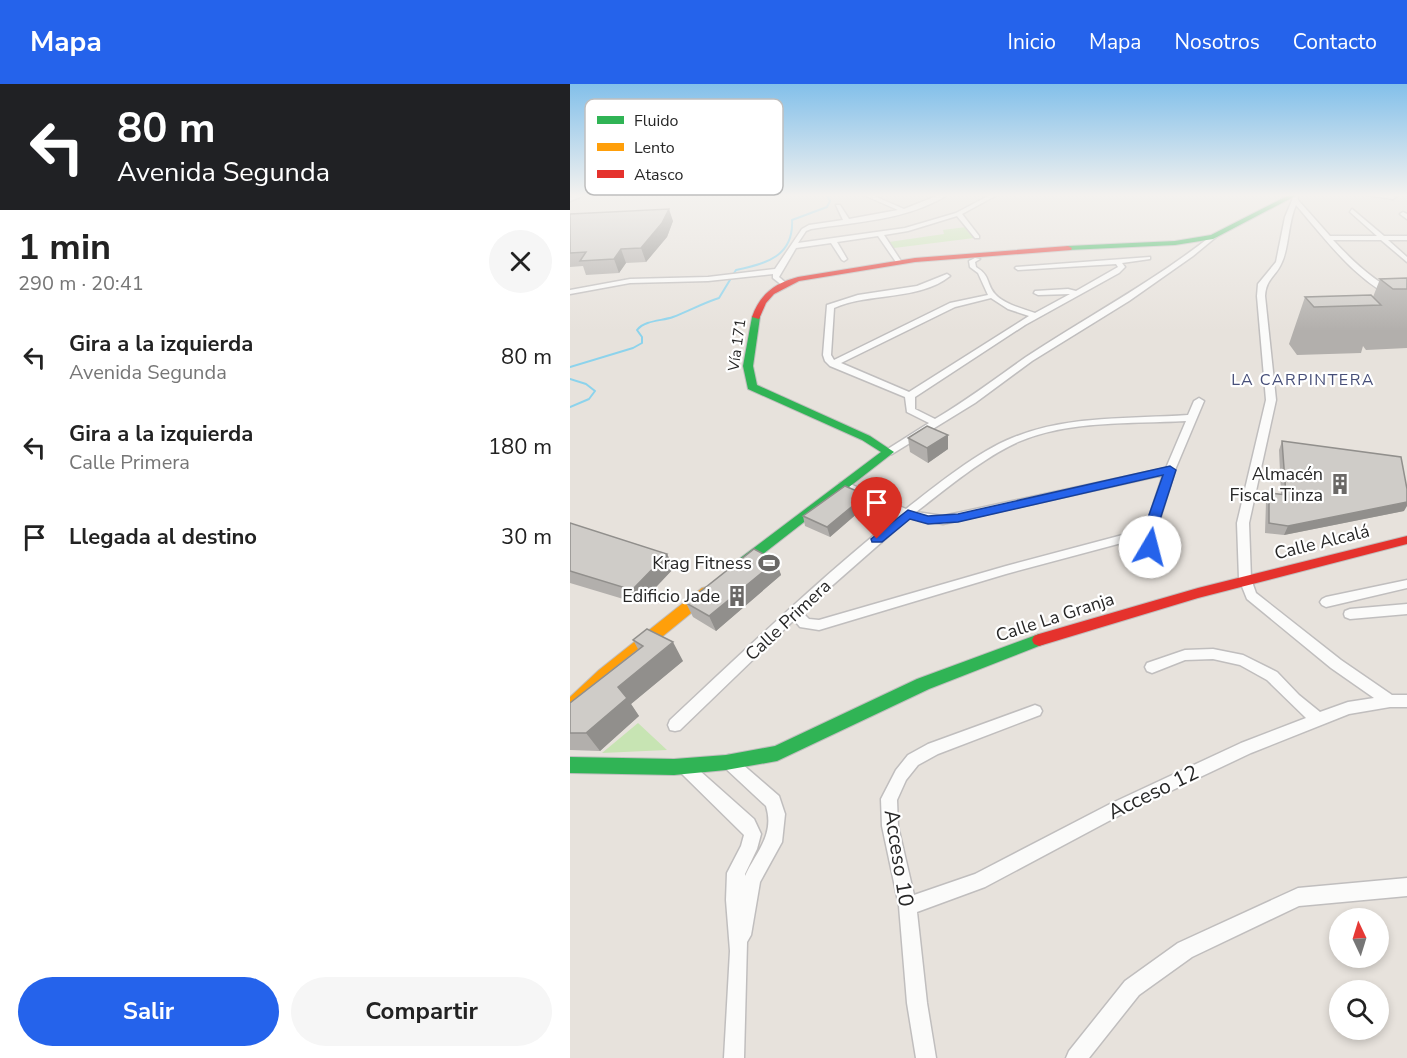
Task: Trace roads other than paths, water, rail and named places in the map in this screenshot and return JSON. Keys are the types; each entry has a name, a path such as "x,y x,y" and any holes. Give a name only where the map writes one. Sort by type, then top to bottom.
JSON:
{"main road":[{"name":"Vía 171","path":"888,452 866,438 752,387 747,378 752,338 761,303 780,278 898,261 1191,240"},
{"path":"732,572 888,452"},
{"name":"Calle Alcalá","path":"1245,579 1407,540"},
{"name":"Calle La Granja","path":"570,765 683,766 729,762 779,752 865,710 992,656 1137,609 1245,579"},
{"path":"570,706 604,675 714,586"}],"street":[{"path":"570,292 648,279 708,279 743,276 780,278 797,240"},
{"path":"794,246 837,240"},
{"path":"884,240 898,261"},
{"path":"888,452 972,401 1029,359 1191,255 1209,240"},
{"path":"1285,240 1280,262 1262,284 1261,296 1271,400 1243,523 1245,579 1251,596 1336,664 1390,701"},
{"path":"1332,240 1365,276 1407,302"},
{"path":"1385,240 1407,260"},
{"path":"833,241 844,259"},
{"path":"976,256 972,261 972,266 981,272 992,296 1011,307 1036,316"},
{"path":"1018,268 1148,258"},
{"path":"910,396 986,345 1119,270 1121,265 1117,261"},
{"path":"910,396 833,364 827,355 830,307 845,301 928,285 947,276"},
{"path":"1038,293 1068,291 1078,294"},
{"path":"1396,295 1407,294"},
{"path":"833,364 953,305 992,296"},
{"path":"910,396 910,410 935,423"},
{"path":"1151,561 1150,532 1170,470 1199,400"},
{"name":"Calle Primera","path":"675,725 795,613 912,511 998,448 1022,437 1064,427 1191,418"},
{"path":"848,482 928,520 958,518 1170,470"},
{"path":"795,613 805,623 819,625 1006,570 1150,532"},
{"path":"1326,602 1407,584"},
{"path":"1356,596 1371,612"},
{"path":"1350,614 1407,609"},
{"path":"1152,667 1185,655 1213,654 1243,660 1272,675 1294,699 1318,719"},
{"name":"Acceso 12","path":"908,906 979,881 1116,809 1246,748 1348,708 1390,701 1407,701"},
{"name":"Acceso 10","path":"926,1058 917,1003 908,906 890,826 889,799 901,775 913,760 933,749 1035,711"},
{"path":"729,762 773,801 777,814 774,842 752,879 739,951"},
{"path":"683,766 748,825 753,834 749,849 736,873 735,900 739,951 734,1058"},
{"path":"1076,1058 1132,987 1185,950 1298,897 1407,886"}],"waterway":[{"path":"570,367 633,348 642,343 642,337 637,330 644,324 673,317 719,298 736,270 758,265 776,256 788,240"},
{"path":"570,379 586,384 595,391 589,399 570,407"}],"place":[{"name":"Almacén Fiscal Tinza","path":"1340,484"},
{"name":"Krag Fitness","path":"769,563"},
{"name":"Edificio Jade","path":"737,596"}],"district":[{"name":"LA CARPINTERA","path":"1303,379"}]}
